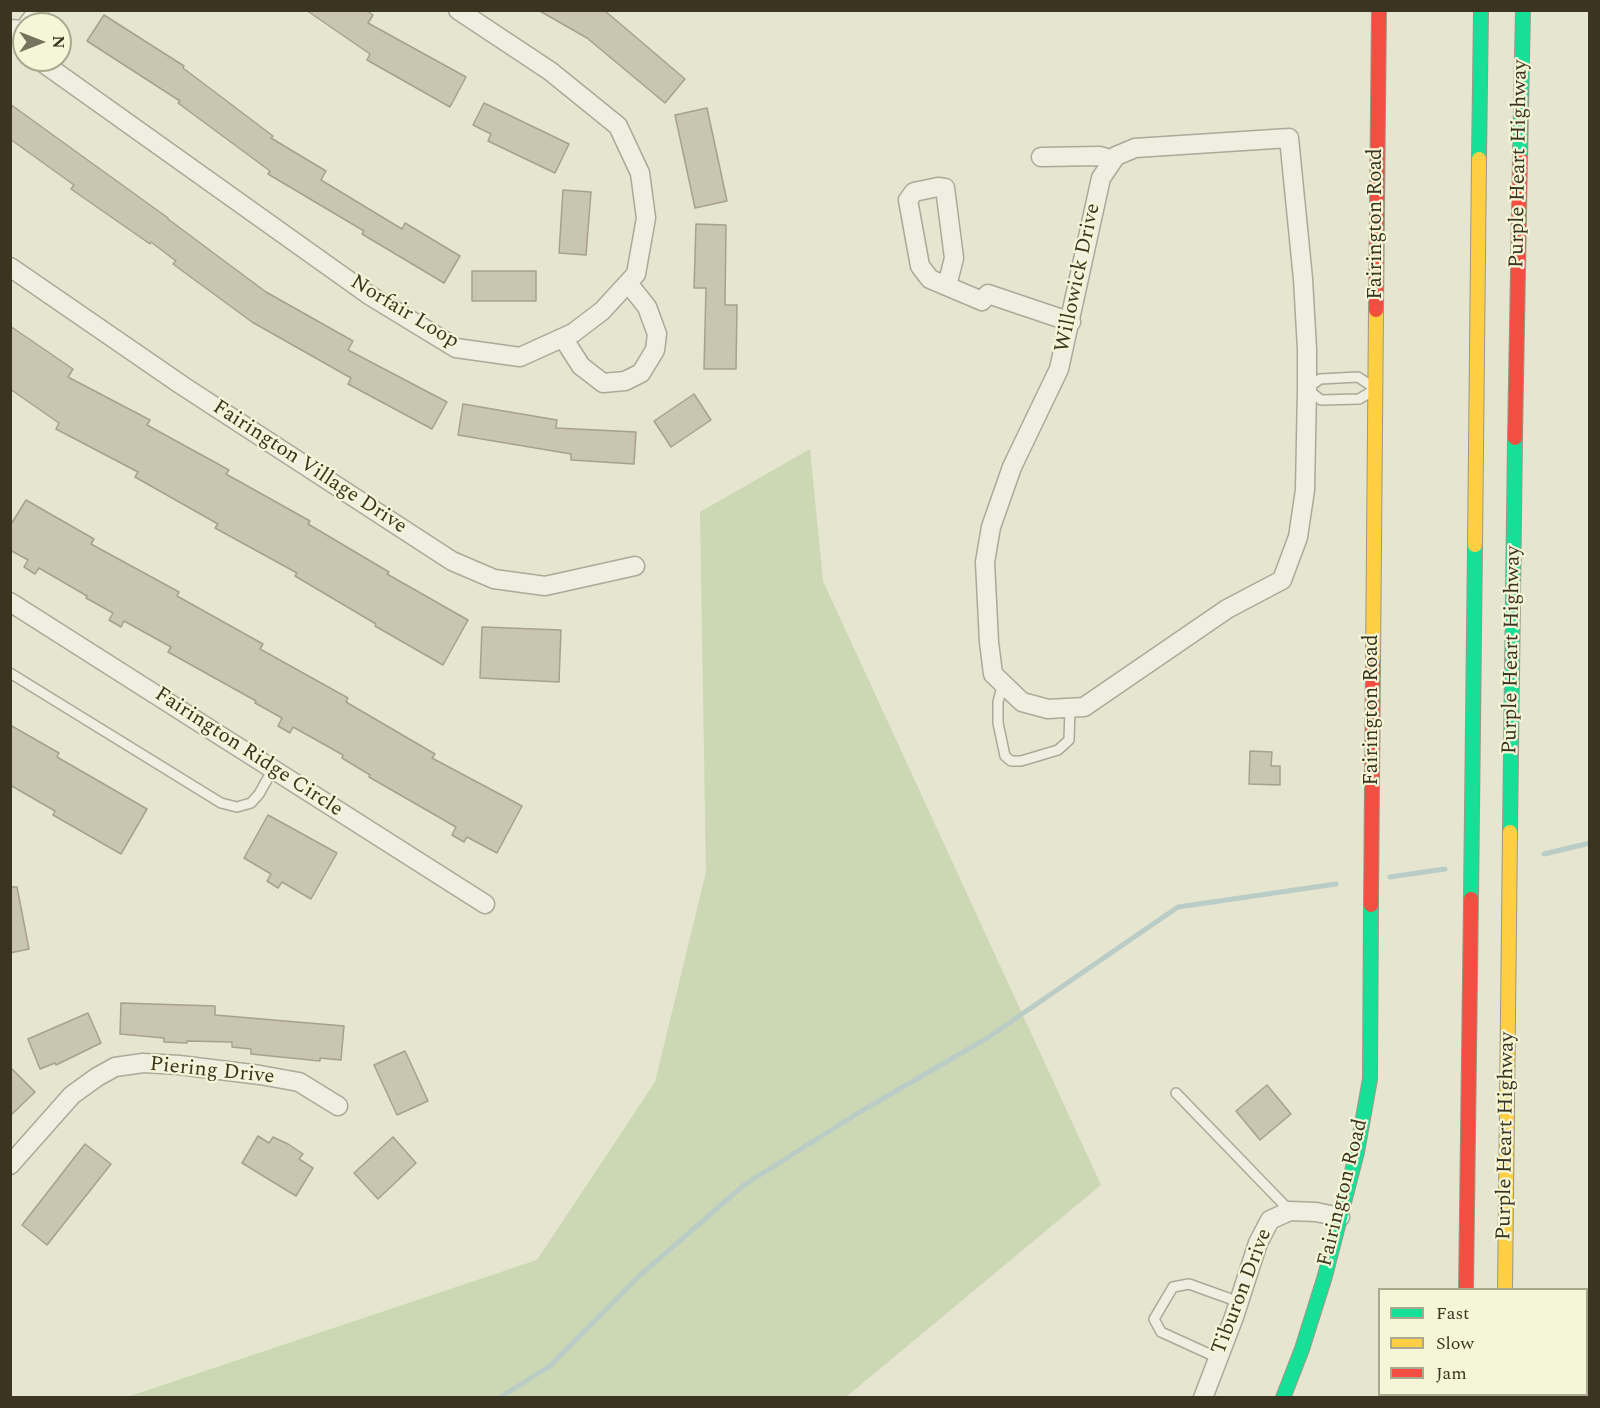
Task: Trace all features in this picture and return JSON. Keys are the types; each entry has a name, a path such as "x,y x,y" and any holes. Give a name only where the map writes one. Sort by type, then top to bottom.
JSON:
{"main road":[{"name":"Fairington Road","path":"1283,1398 1302,1349 1325,1276 1356,1152 1370,1079 1379,10"},
{"name":"Purple Heart Highway","path":"1466,1288 1481,10"},
{"name":"Purple Heart Highway","path":"1505,1288 1515,441 1523,10"}],"street":[{"name":"Norfair Loop","path":"56,72 369,295 456,348 520,357 573,333 602,311 636,274 646,218 640,173 618,126 550,71 459,10"},
{"name":"Willowick Drive","path":"1289,138 1303,279 1307,389 1305,489 1298,537 1282,580 1227,609 1083,707 1047,709 1022,702 993,674 989,642 986,562 991,527 1012,467 1059,369 1071,322 1101,178 1116,156 1135,148 1289,138"},
{"path":"1041,157 1100,156 1113,160"},
{"path":"947,286 954,258 945,188 938,187 914,192 908,200 920,266 930,279 982,301 988,294 1071,322"},
{"name":"Fairington Village Drive","path":"10,267 183,386 453,561 494,579 545,586 635,566"},
{"path":"563,338 581,366 603,383 625,381 641,373 656,350 657,334 647,307 628,283"},
{"name":"Fairington Ridge Circle","path":"10,602 485,904"},
{"name":"Piering Drive","path":"10,1165 72,1095 116,1067 143,1063 260,1075 299,1082 338,1106"},
{"name":"Tiburon Drive","path":"1203,1398 1239,1302 1258,1243 1270,1220 1290,1211 1316,1212 1340,1217"}],"lane":[{"path":"1358,377 1376,388 1359,399 1321,400 1307,389 1320,379 1358,377"},
{"path":"10,673 221,803 237,807 251,803 260,794 273,769"},
{"path":"1003,683 998,702 998,723 1005,756 1011,761 1058,750 1069,740 1070,708"},
{"path":"1176,1093 1290,1211"},
{"path":"1218,1358 1161,1332 1154,1319 1173,1287 1189,1284 1239,1302"}],"green space":[{"path":"810,449 823,581 1101,1185 846,1397 127,1397 537,1260 655,1082 706,872 700,512"}],"building":[{"path":"306,10 366,10 373,15 368,23 466,77 450,107 367,60 370,54"},
{"path":"538,10 604,10 685,79 665,103 587,38"},
{"path":"104,15 184,66 183,68 273,136 271,138 326,171 321,180 402,229 405,223 460,256 444,283 362,234 364,231 268,174 270,171 178,103 180,101 87,41"},
{"path":"484,103 569,144 555,173 488,141 491,134 473,125"},
{"path":"10,104 266,292 353,341 348,350 447,402 432,429 348,384 351,378 252,322 173,264 176,261 151,242 150,244 71,189 74,185 10,139"},
{"path":"707,108 727,201 695,208 675,115"},
{"path":"563,190 591,192 586,255 559,253"},
{"path":"696,224 726,225 725,305 737,305 736,369 704,369 706,288 694,288"},
{"path":"472,271 536,271 536,301 472,301"},
{"path":"10,326 73,369 68,377 150,420 147,425 229,470 226,474 310,521 308,524 389,572 387,574 468,620 443,665 295,576 297,573 215,528 218,524 135,477 138,472 56,429 59,423 10,389"},
{"path":"694,394 711,420 671,447 654,421"},
{"path":"463,404 557,420 556,428 636,432 634,464 571,460 571,454 458,435"},
{"path":"26,500 94,539 91,544 179,592 177,596 263,644 260,649 348,698 346,702 435,754 432,758 522,806 497,853 467,837 464,842 452,835 456,827 369,777 370,775 342,758 343,755 293,727 290,733 278,726 282,718 168,652 171,647 124,621 121,627 109,620 113,613 86,598 87,596 39,568 35,574 24,567 28,560 10,550 10,526"},
{"path":"482,627 561,630 559,682 480,678"},
{"path":"10,725 59,753 57,757 147,809 121,854 53,815 55,811 10,785"},
{"path":"1250,751 1272,752 1271,766 1280,766 1280,785 1249,784"},
{"path":"268,815 337,853 311,899 282,882 278,888 267,881 271,874 244,858"},
{"path":"10,887 17,887 29,949 10,953"},
{"path":"121,1003 215,1006 215,1015 344,1026 341,1060 320,1058 320,1061 251,1054 251,1049 232,1047 232,1042 164,1042 164,1038 120,1034"},
{"path":"88,1013 101,1043 56,1065 55,1063 40,1069 28,1039"},
{"path":"405,1051 428,1101 397,1115 374,1065"},
{"path":"10,1067 35,1092 10,1116"},
{"path":"1267,1085 1291,1114 1260,1140 1236,1111"},
{"path":"258,1136 269,1143 273,1137 288,1144 303,1154 299,1159 313,1168 296,1196 242,1163"},
{"path":"393,1137 416,1163 378,1199 354,1173"},
{"path":"85,1144 111,1164 47,1245 22,1225"}],"waterway":[{"path":"1544,854 1590,843"},
{"path":"1390,877 1445,869"},
{"path":"499,1398 550,1366 637,1278 744,1185 858,1113 984,1040 1178,907 1336,884"}],"traffic: fast":[{"path":"1479,159 1481,10"},
{"path":"1520,158 1523,10"},
{"path":"1510,832 1515,438"},
{"path":"1471,899 1475,545"},
{"path":"1283,1398 1302,1349 1325,1276 1357,1152 1370,1079 1371,905"}],"traffic: slow":[{"path":"1475,545 1479,159"},
{"path":"1373,663 1376,310"},
{"path":"1505,1288 1510,832"}],"traffic: jam":[{"path":"1376,310 1379,10"},
{"path":"1515,438 1520,158"},
{"path":"1371,905 1373,663"},
{"path":"1466,1288 1471,899"}]}
